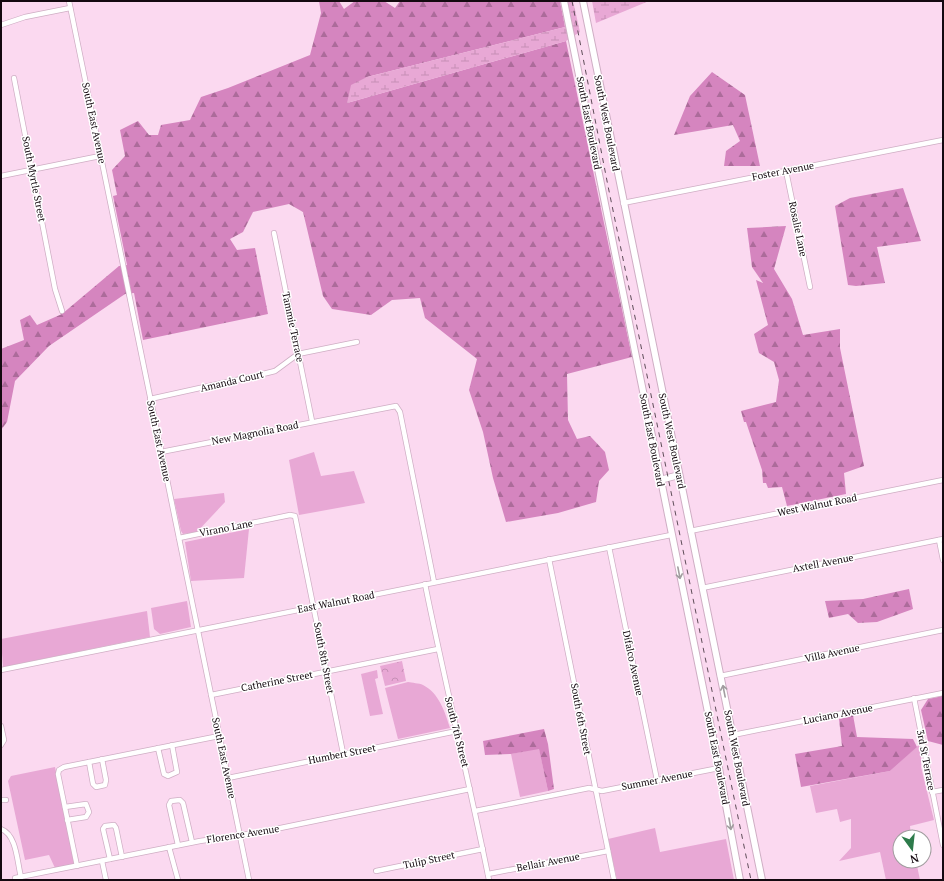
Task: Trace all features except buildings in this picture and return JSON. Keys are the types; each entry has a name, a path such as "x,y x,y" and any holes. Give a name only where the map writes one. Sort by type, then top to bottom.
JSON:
{"main road":[{"name":"South East Boulevard","path":"564,1 719,768 740,880"},
{"name":"South West Boulevard","path":"582,1 762,880"},
{"path":"660,480 679,475"}],"street":[{"name":"South East Avenue","path":"69,1 249,880"},
{"path":"1,25 25,17 70,8"},
{"name":"South Myrtle Street","path":"14,78 54,281 62,311"},
{"name":"Foster Avenue","path":"623,203 943,140"},
{"path":"1,176 100,156"},
{"name":"Rosalie Lane","path":"786,171 810,287"},
{"name":"Tammie Terrace","path":"274,233 312,421"},
{"name":"Amanda Court","path":"150,399 275,371 298,354 357,342"},
{"name":"New Magnolia Road","path":"161,452 312,421 392,406 398,407 434,582"},
{"name":"West Walnut Road","path":"690,531 943,480"},
{"name":"South 8th Street","path":"272,519 290,515 295,516 343,753"},
{"name":"Virano Lane","path":"179,538 272,519"},
{"name":"East Walnut Road","path":"1,670 671,535"},
{"path":"941,539 943,560"},
{"name":"Axtell Avenue","path":"702,588 941,539"},
{"name":"Difalco Avenue","path":"609,547 657,780"},
{"name":"South 6th Street","path":"549,559 614,880"},
{"name":"South 7th Street","path":"425,584 489,880"},
{"name":"Villa Avenue","path":"720,676 943,630"},
{"name":"Catherine Street","path":"211,695 438,649"},
{"name":"Luciano Avenue","path":"732,735 943,692"},
{"name":"3rd St Terrace","path":"914,698 943,845"},
{"path":"1,726 4,740 1,745"},
{"name":"Humbert Street","path":"228,778 343,753 457,731"},
{"path":"77,866 58,774 59,770 64,767 219,736"},
{"path":"158,748 164,774 168,776 177,772 172,745"},
{"path":"89,762 93,784 96,787 104,785 106,780 102,759"},
{"name":"Summer Avenue","path":"596,790 602,791 719,768"},
{"path":"475,811 589,788 596,790"},
{"name":"Florence Avenue","path":"15,878 33,878 122,856 192,842 240,836 470,789"},
{"path":"932,792 943,790"},
{"path":"178,845 170,805 171,801 175,800 180,800 183,803 192,842"},
{"path":"65,807 86,804 89,812 86,817 67,820"},
{"path":"110,859 103,829 105,826 114,825 116,828 122,856"},
{"path":"1,829 9,834 13,841 21,877"},
{"path":"170,847 178,880"},
{"name":"Tulip Street","path":"376,871 483,849"},
{"name":"Bellair Avenue","path":"488,874 608,851"},
{"path":"102,861 106,880"}],"green space":[{"path":"319,1 339,1 344,9 355,1 384,1 395,8 400,1 560,1 565,27 367,77 347,103 566,41 632,357 567,374 568,420 577,439 590,436 605,452 609,470 599,481 596,502 558,513 506,522 493,478 483,432 469,390 477,359 425,318 420,298 392,300 371,315 332,309 323,296 303,212 289,204 253,212 243,232 230,239 237,250 255,248 268,314 143,340 134,293 125,294 49,346 15,381 7,422 1,430 1,349 24,340 20,320 30,315 37,325 62,314 119,266 127,265 113,196 117,195 112,170 125,156 120,130 138,121 149,135 158,135 161,125 190,120 201,97 228,88 310,55 321,13"},
{"path":"560,1 573,1 580,32 566,41 347,103 351,85 367,77 565,27"},
{"path":"592,1 649,1 596,23"},
{"path":"712,72 745,95 760,166 724,166 726,151 740,141 733,125 674,135 690,96"},
{"path":"903,188 921,241 877,247 885,283 856,286 848,285 835,206 850,198"},
{"path":"786,226 774,269 792,299 803,335 840,329 840,348 864,466 844,473 846,494 787,506 782,487 768,488 766,483 763,483 762,470 741,411 776,402 779,380 774,362 759,353 754,334 768,325 756,280 763,283 752,267 747,228"},
{"path":"314,452 321,476 354,471 365,503 299,515 289,460"},
{"path":"224,493 225,502 197,532 183,534 174,499"},
{"path":"249,529 244,578 191,581 185,542"},
{"path":"909,589 913,609 877,622 858,623 848,614 829,618 825,601 863,599"},
{"path":"187,601 191,627 160,634 154,629 151,608"},
{"path":"147,611 150,637 3,667 1,639"},
{"path":"402,661 406,681 385,686 380,666"},
{"path":"377,670 378,678 375,679 383,714 370,716 361,674"},
{"path":"408,682 420,684 429,688 441,704 450,728 398,739 385,688"},
{"path":"943,696 943,745 928,741 921,710 928,699"},
{"path":"853,715 857,737 913,739 917,747 890,771 801,787 795,754 842,746 839,719"},
{"path":"544,729 548,744 554,789 548,791 539,749 511,754 485,755 483,741"},
{"path":"921,743 921,767 934,820 910,826 910,829 892,829 892,869 918,869 920,880 886,880 880,852 839,861 851,848 851,819 840,822 837,809 816,813 810,786 890,771"},
{"path":"539,748 548,791 520,797 511,754"},
{"path":"55,767 74,864 55,868 49,855 25,860 8,781 11,776"},
{"path":"655,828 660,852 726,839 734,880 617,880 608,839"}],"railway":[{"path":"572,1 608,186 751,880"}]}
